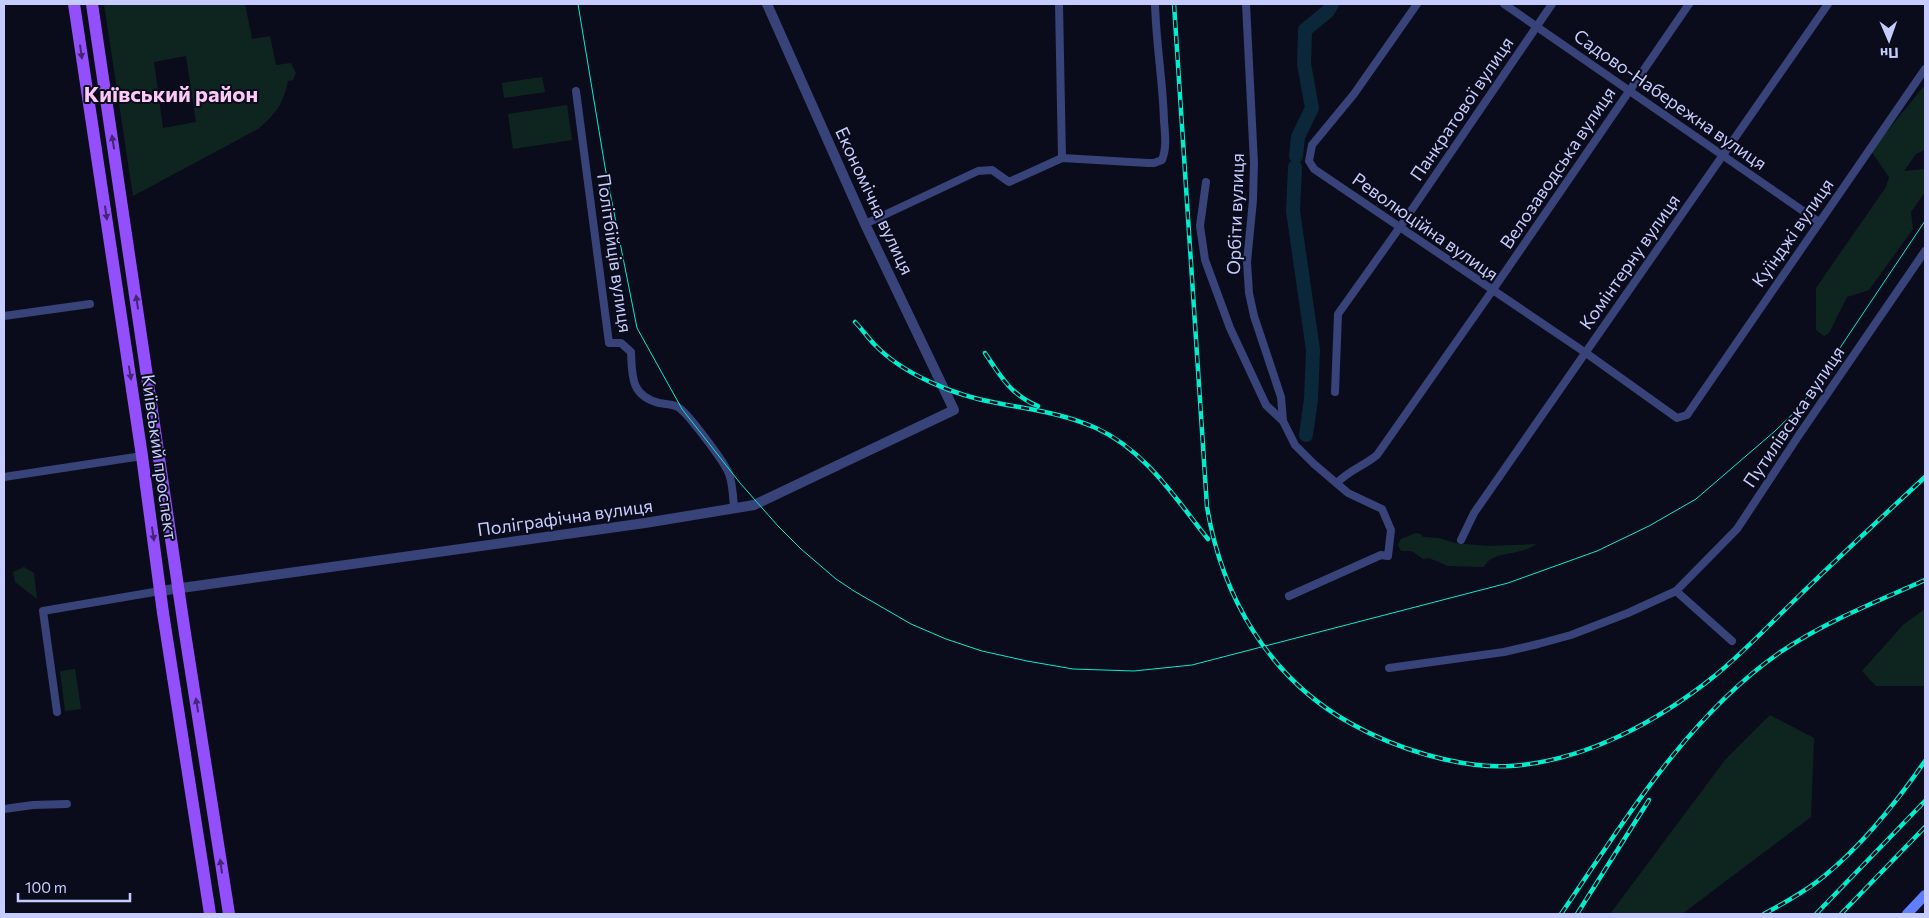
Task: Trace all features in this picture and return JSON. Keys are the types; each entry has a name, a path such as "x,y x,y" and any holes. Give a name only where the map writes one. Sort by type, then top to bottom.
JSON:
{"main road":[{"name":"Київський проспект","path":"74,4 142,456 160,591 210,914"},
{"name":"Київський проспект","path":"92,4 229,914"},
{"path":"1907,914 1925,895"}],"street":[{"name":"Економічна вулиця","path":"767,4 865,224 954,410"},
{"path":"1059,4 1062,158"},
{"path":"865,224 978,171 992,170 1009,182 1062,158 1148,163 1162,160 1165,151 1163,82 1155,4"},
{"name":"Орбіти вулиця","path":"1246,4 1254,163 1248,262 1249,293 1254,316 1281,397 1283,421"},
{"name":"Революційна вулиця","path":"1417,4 1354,94 1312,145 1309,161 1314,169 1492,292 1586,353 1677,418 1687,415"},
{"name":"Садово-Набережна вулиця","path":"1504,4 1724,154 1819,222"},
{"name":"Панкратової вулиця","path":"1335,392 1338,314 1400,227 1552,4"},
{"name":"Велозаводська вулиця","path":"1337,483 1349,471 1371,461 1378,455 1492,292 1688,4"},
{"name":"Комінтерну вулиця","path":"1461,540 1474,513 1828,4"},
{"name":"Куїнджі вулиця","path":"1687,415 1925,69"},
{"name":"Політбійців вулиця","path":"576,91 610,343 621,343 631,352 635,383 641,395 647,399 678,407 703,438 730,476 734,508"},
{"path":"1206,182 1200,226 1205,260 1230,328 1266,405 1283,421 1295,445 1348,493 1382,509 1391,530 1388,556 1381,555 1289,596"},
{"name":"Путилівська вулиця","path":"1389,668 1504,652 1538,644 1571,635 1676,591 1737,529 1925,251"},
{"path":"4,316 90,304"},
{"name":"Поліграфічна вулиця","path":"160,591 645,523 754,505 954,410"},
{"path":"4,477 142,456"},
{"path":"57,712 44,611 160,591"},
{"path":"1676,591 1732,641"},
{"path":"4,809 33,804 67,804"}],"green space":[{"path":"104,4 245,4 252,39 270,36 276,65 291,63 296,73 293,80 288,81 278,108 258,129 133,196","holes":["186,56 196,122 163,128 154,62"]},
{"path":"542,77 545,92 504,98 502,83"},
{"path":"1925,85 1925,150 1916,154 1904,171 1925,169 1925,192 1911,212 1913,229 1869,290 1847,297 1829,333 1824,336 1816,330 1816,288 1886,187 1889,177 1871,151"},
{"path":"567,105 572,140 513,149 508,114"},
{"path":"1416,533 1421,534 1423,537 1439,538 1455,543 1487,546 1536,544 1522,551 1493,558 1484,567 1448,566 1429,558 1423,559 1412,551 1401,551 1398,545 1401,539"},
{"path":"24,567 34,573 37,599 15,582 13,572"},
{"path":"1925,609 1925,686 1876,686 1862,671 1903,625"},
{"path":"75,669 81,709 65,711 60,671"},
{"path":"1770,715 1814,738 1811,817 1682,914 1610,914 1725,760"}],"waterway":[{"path":"1296,156 1298,137 1312,108 1304,64 1305,30 1328,11 1332,4"},
{"path":"1295,167 1293,211 1313,350 1311,399 1306,435"}],"tram line":[{"path":"578,4 605,167 637,328 682,409 740,483 778,526 836,579 854,591 911,624 946,639 982,651 1073,669 1134,671 1192,665 1508,583 1597,551 1649,526 1696,499 1801,406 1925,221"}],"railway":[{"path":"1174,4 1207,507 1214,540 1224,572 1237,603 1273,659 1296,683 1321,704 1350,723 1386,741 1427,755 1490,766 1538,763 1594,747 1620,736 1671,708 1717,674 1925,477"},
{"path":"855,322 887,356 932,383 981,400 1047,412 1071,419 1096,428 1114,438 1145,462 1208,539"},
{"path":"985,353 1007,384 1021,397 1038,406"},
{"path":"1561,914 1659,773 1715,708 1746,679 1779,653 1814,632 1850,613 1925,580"},
{"path":"1764,914 1809,888 1838,865 1891,808 1925,761"},
{"path":"1577,914 1649,800"},
{"path":"1816,914 1925,801"},
{"path":"1841,914 1925,827"}],"district":[{"name":"Київський район","path":"171,94"}]}
